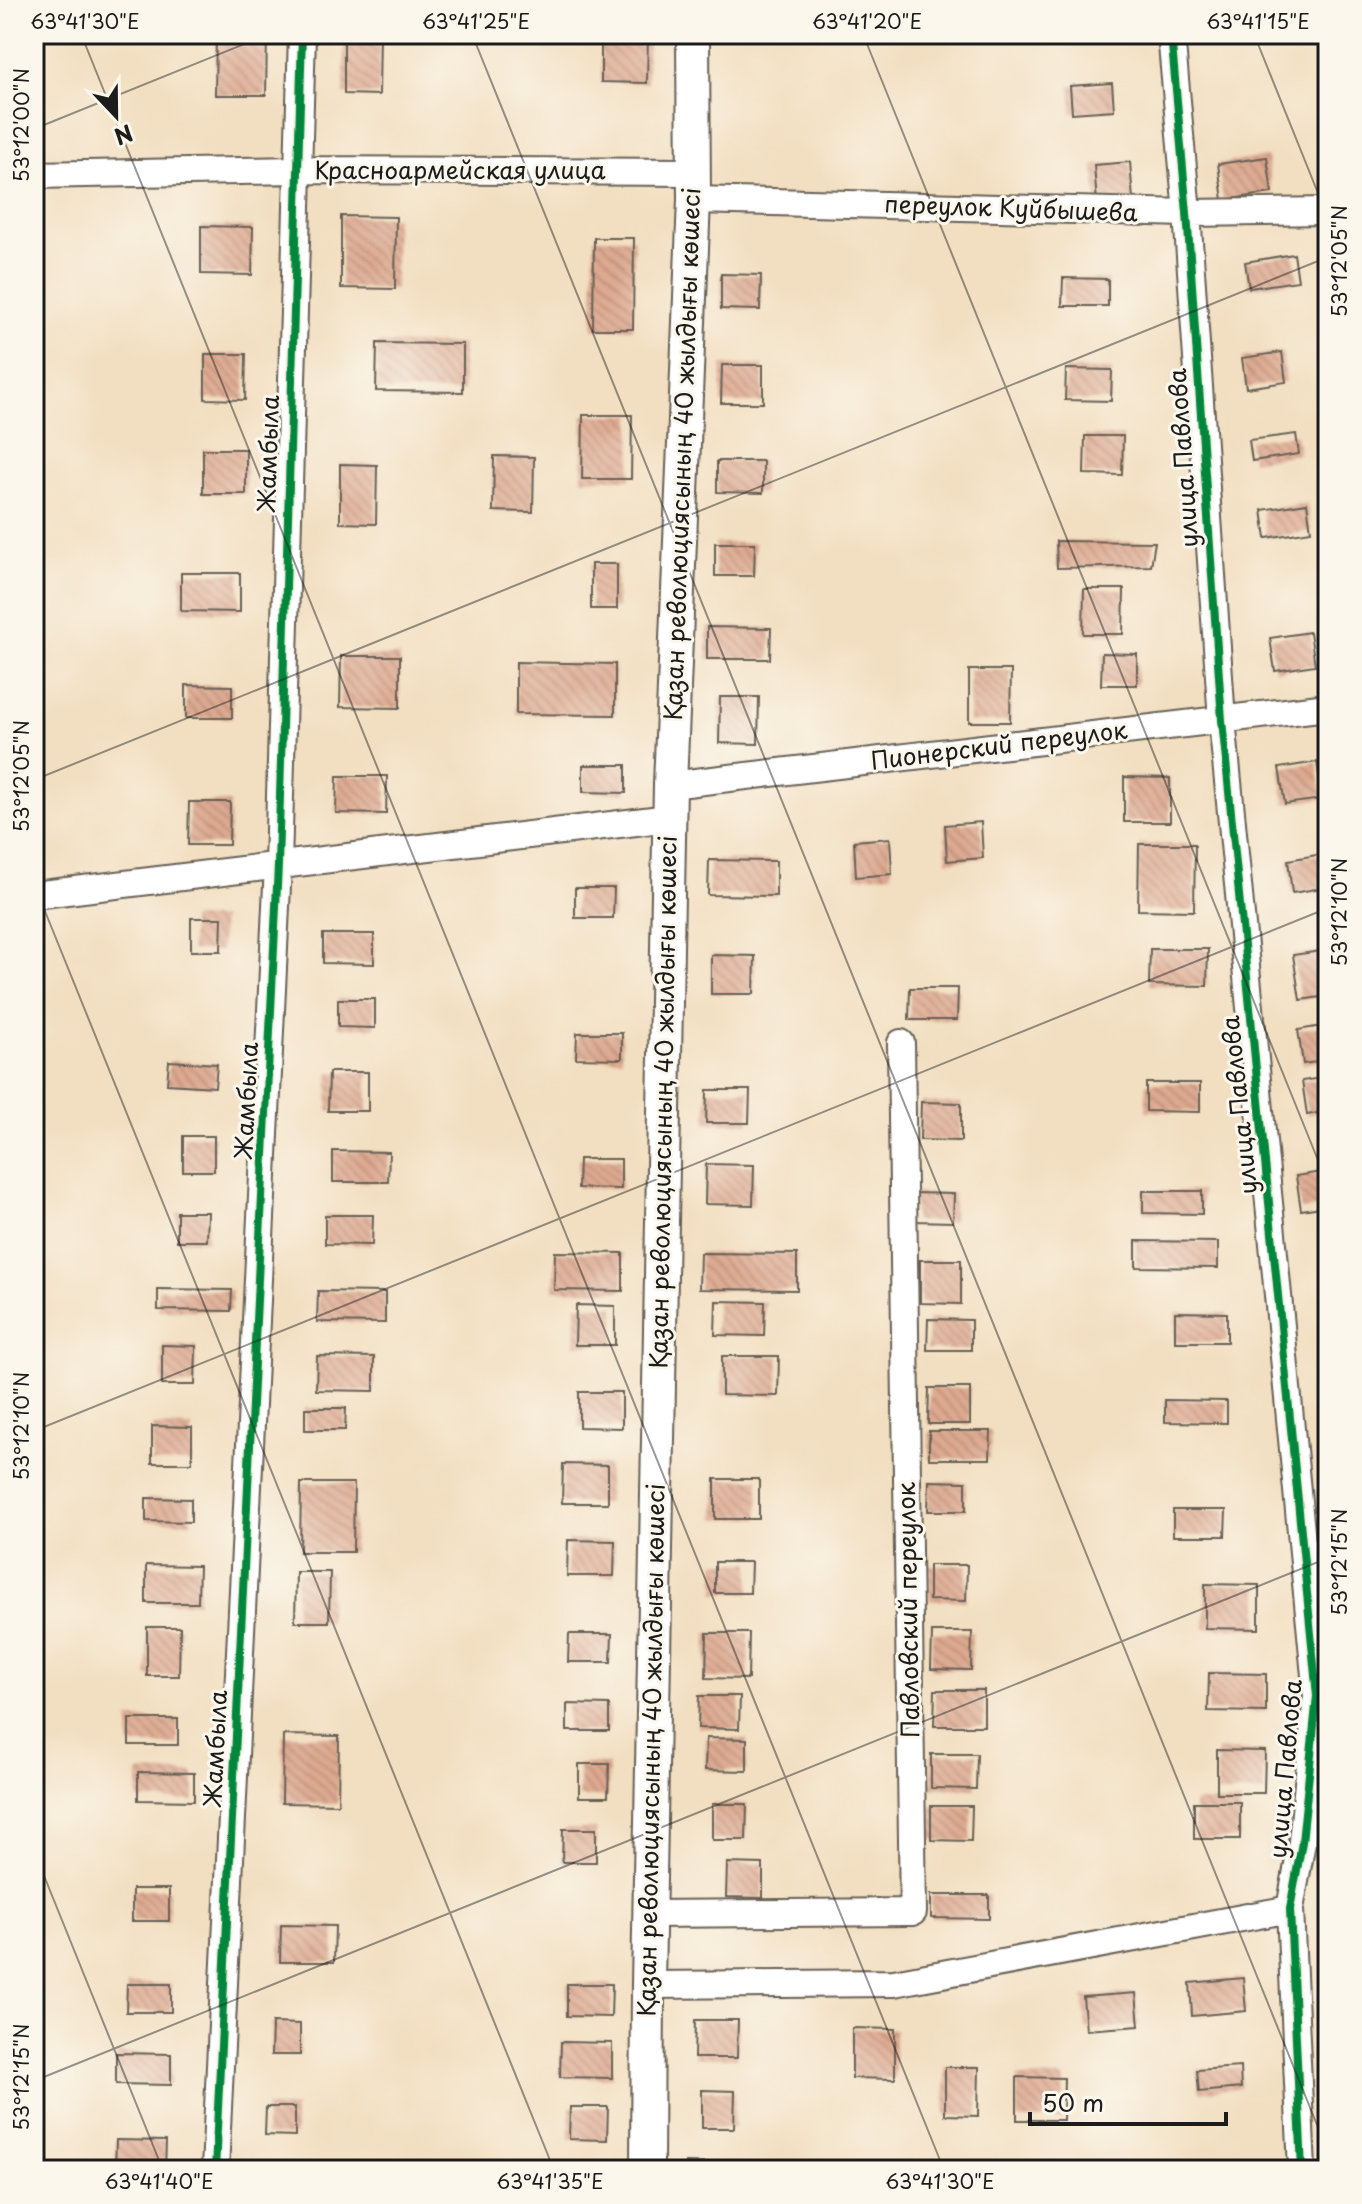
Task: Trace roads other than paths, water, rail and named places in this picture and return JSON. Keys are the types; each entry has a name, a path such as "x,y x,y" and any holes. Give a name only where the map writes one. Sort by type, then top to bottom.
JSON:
{"street":[{"name":"Жамбыла","path":"215,2170 278,865 302,34"},
{"name":"Қазан революциясының 40 жылдығы көшесі","path":"647,2170 669,818 694,186 693,34"},
{"name":"улица Павлова","path":"1171,34 1187,213 1222,720 1317,1696 1302,1842 1290,1909 1302,2170"},
{"name":"Красноармейская улица","path":"34,175 297,170 694,186"},
{"name":"переулок Куйбышева","path":"694,186 1187,213 1328,211"},
{"name":"Пионерский переулок","path":"670,785 1328,707"},
{"path":"34,895 669,818"},
{"name":"Павловский переулок","path":"649,1914 913,1912 901,1043"},
{"path":"1302,1842 1328,1836"},
{"path":"648,1985 894,1983 1290,1909"}]}
